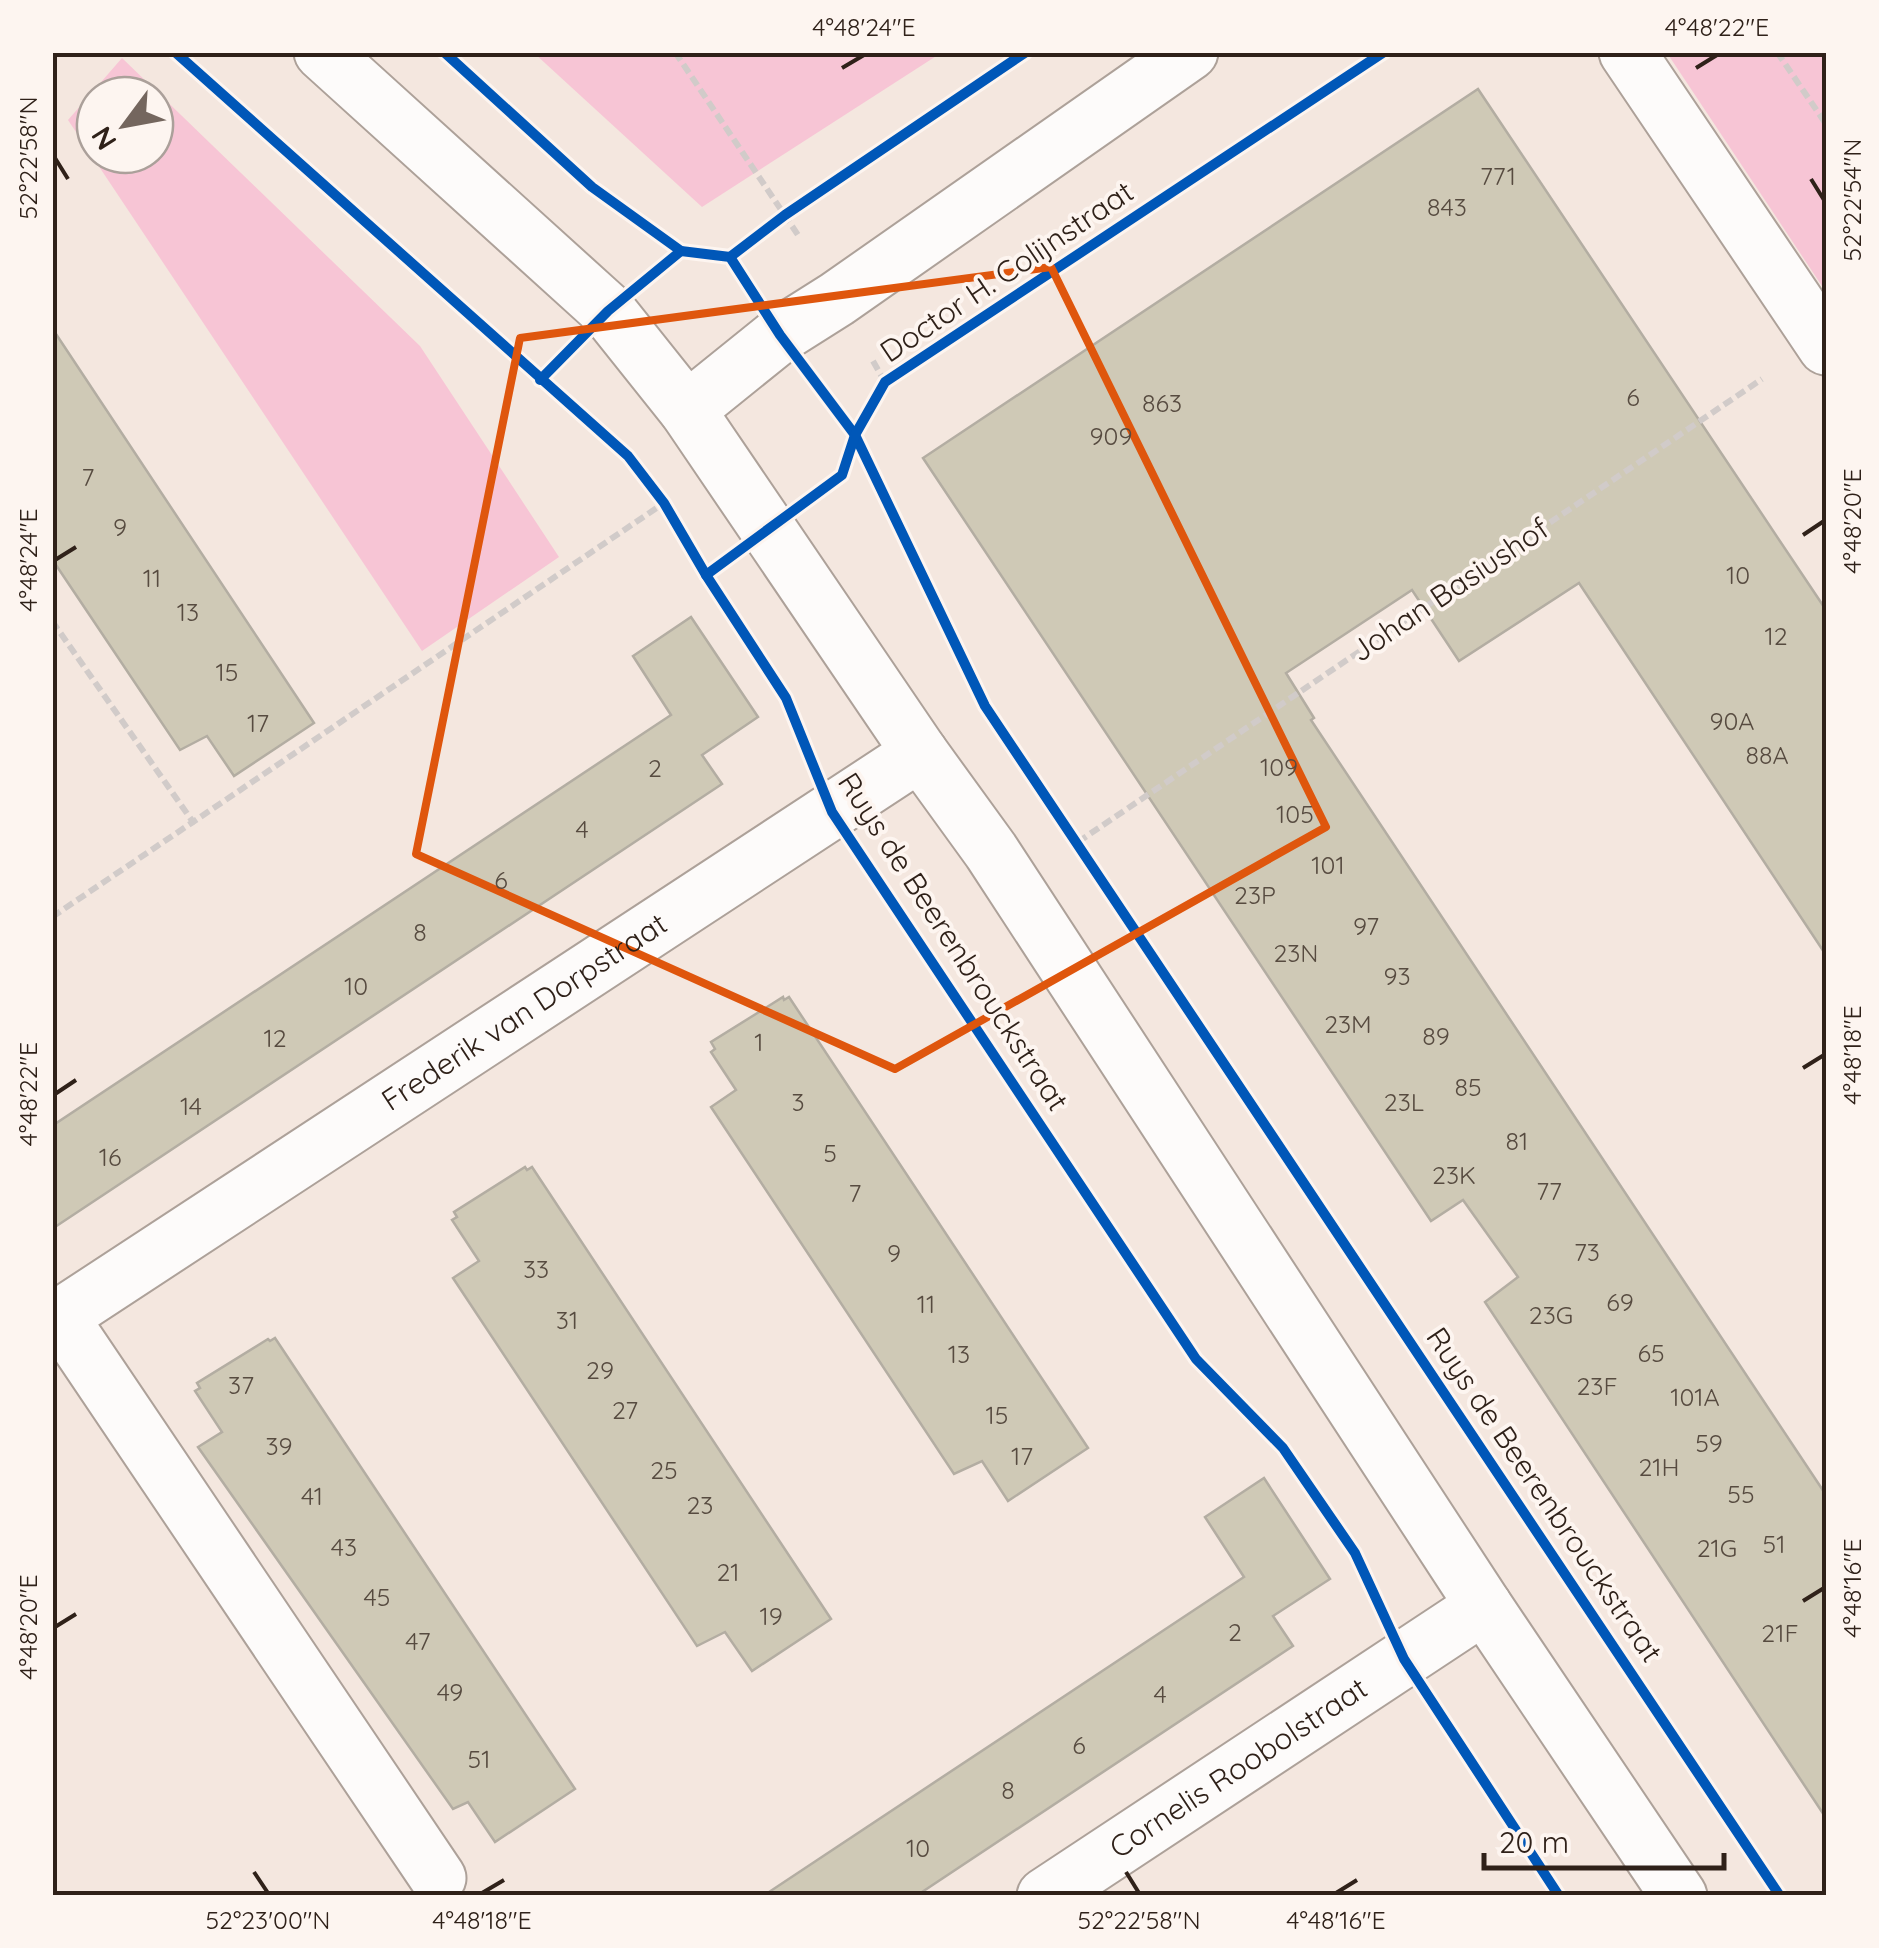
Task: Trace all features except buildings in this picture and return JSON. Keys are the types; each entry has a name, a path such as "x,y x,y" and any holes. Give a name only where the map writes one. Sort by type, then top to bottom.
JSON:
{"street":[{"path":"322,52 608,311 687,410 991,850 1484,1606 1679,1896"},
{"path":"687,410 780,334 838,298 1190,52"},
{"path":"1627,52 1824,343"},
{"name":"Frederik van Dorpstraat","path":"438,1878 56,1320 920,752"},
{"name":"Cornelis Roobolstraat","path":"1045,1896 1484,1606"}],"path":[{"path":"675,52 838,298 885,382"},
{"path":"1778,52 1826,124"},
{"path":"771,226 801,204"},
{"path":"652,487 672,518"},
{"path":"52,917 664,503"},
{"path":"52,621 194,822"},
{"path":"1068,827 1089,858"}],"highlighted area":[{"path":"1051,267 1326,827 895,1069 416,854 520,338"}],"shaded area":[{"path":"534,53 941,53 702,207"},
{"path":"1667,53 1826,53 1826,292"},
{"path":"122,58 140,75 107,75"},
{"path":"175,109 420,346 559,557 422,651 105,175 175,175"},
{"path":"75,112 75,130 68,120"}],"cycle path":[{"name":"Ruys de Beerenbrouckstraat","path":"175,52 628,456 664,503 786,698 832,812 1196,1359 1283,1448 1355,1553 1404,1659 1559,1896"},
{"name":"Ruys de Beerenbrouckstraat","path":"444,52 592,187 681,251 730,257 780,335 855,435 985,706 1780,1896"},
{"path":"730,257 785,215 1026,52"},
{"name":"Doctor H. Colijnstraat","path":"706,575 842,475 855,435 885,382 1384,52"},
{"path":"540,380 608,311 681,251"}]}
